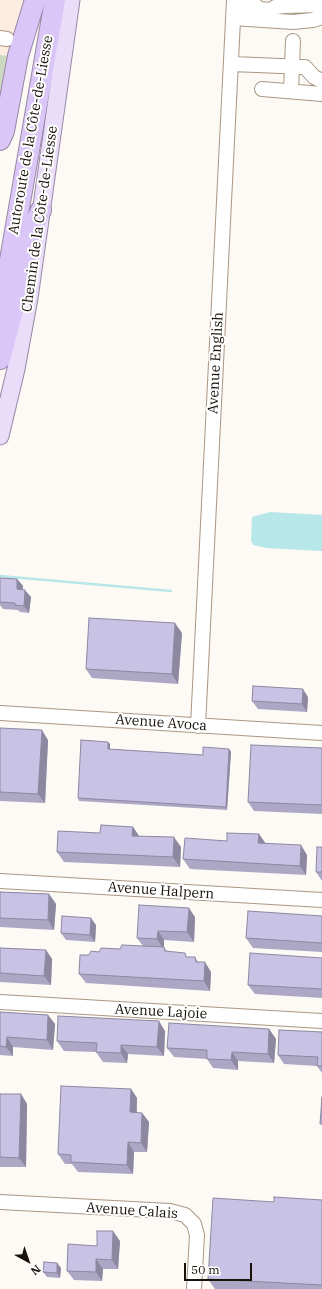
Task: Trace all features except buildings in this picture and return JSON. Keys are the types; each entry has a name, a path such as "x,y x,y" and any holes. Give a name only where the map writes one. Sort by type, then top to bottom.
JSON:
{"highway":[{"path":"0,140 4,131 18,56 35,0"},
{"name":"Autoroute de la Côte-de-Liesse","path":"0,240 41,0"},
{"name":"Autoroute de la Côte-de-Liesse","path":"0,318 55,0"},
{"path":"0,359 21,280 28,239 41,210"}],"main road":[{"name":"Chemin de la Côte-de-Liesse","path":"0,436 23,333 71,0"}],"street":[{"path":"233,8 256,6 260,10 270,10 275,6 322,5"},
{"path":"233,8 292,22 319,20"},
{"name":"Avenue English","path":"198,726 232,64 233,8"},
{"path":"291,91 293,41"},
{"path":"232,64 305,67 314,77 322,81"},
{"path":"262,89 322,94"},
{"name":"Avenue Avoca","path":"0,713 322,733"},
{"name":"Avenue Halpern","path":"0,881 322,900"},
{"name":"Avenue Lajoie","path":"0,1002 322,1021"},
{"name":"Avenue Calais","path":"0,1202 170,1211 184,1215 194,1224 197,1235 194,1289"}],"shaded area":[{"path":"0,0 27,0 13,56 0,55"}],"green space":[{"path":"0,55 13,56 0,122"}],"water":[{"path":"270,512 322,515 322,551 266,548 253,545 251,540 252,517"}],"waterway":[{"path":"0,576 171,591"}]}
